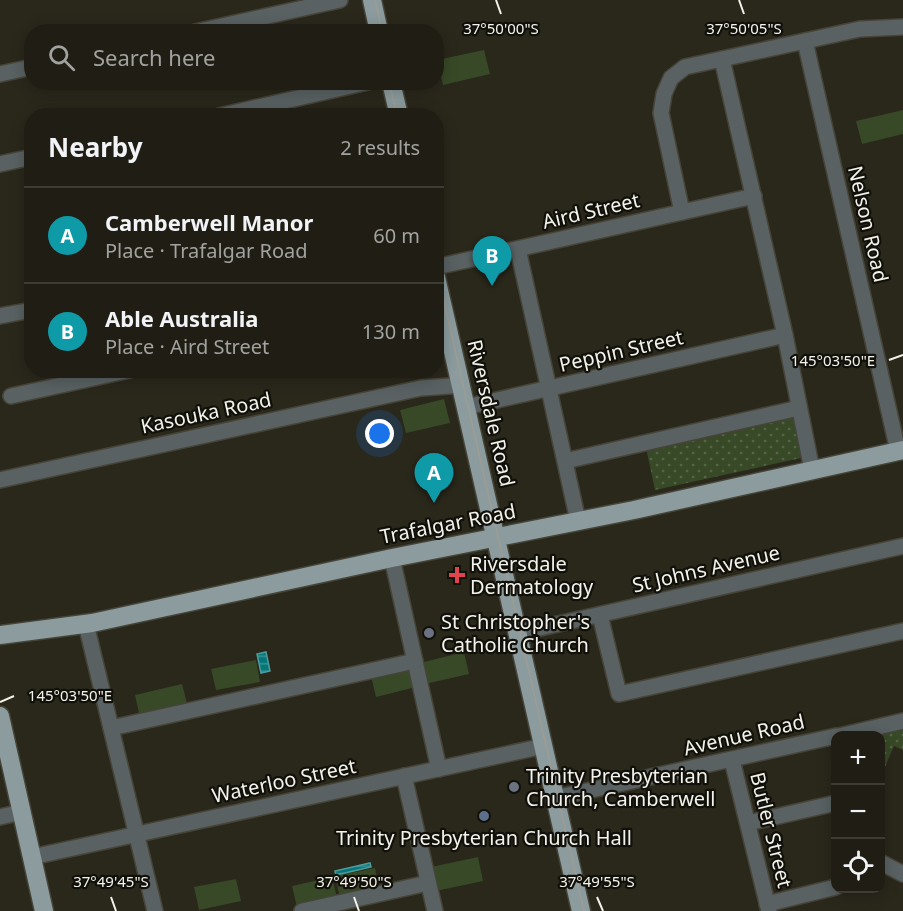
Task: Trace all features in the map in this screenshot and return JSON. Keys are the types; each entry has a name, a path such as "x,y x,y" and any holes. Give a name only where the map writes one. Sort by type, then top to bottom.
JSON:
{"main road":[{"path":"372,0 378,24"},
{"path":"393,90 397,108"},
{"name":"Riversdale Road","path":"444,319 460,379 581,911"},
{"name":"Trafalgar Road","path":"0,635 86,624 392,558 634,510 901,450"},
{"path":"0,716 44,911"}],"street":[{"path":"231,24 340,0"},
{"path":"682,212 661,113 664,94 671,78 685,67 860,29 903,27"},
{"name":"Nelson Road","path":"805,41 901,450"},
{"path":"722,59 785,335 812,470"},
{"path":"0,74 24,69"},
{"path":"254,108 333,90"},
{"path":"0,164 24,159"},
{"name":"Aird Street","path":"444,265 754,196"},
{"path":"518,249 578,520"},
{"path":"0,316 24,312"},
{"name":"Peppin Street","path":"466,407 785,335"},
{"path":"10,396 93,378"},
{"name":"Kasouka Road","path":"0,480 421,388 450,386 460,379"},
{"path":"565,461 799,408"},
{"name":"St Johns Avenue","path":"518,633 903,546"},
{"path":"392,558 439,769"},
{"path":"600,615 619,694 903,631"},
{"path":"86,624 154,911"},
{"path":"111,728 415,661"},
{"name":"Avenue Road","path":"859,731 903,721"},
{"name":"Avenue Road","path":"555,798 831,737"},
{"name":"Waterloo Street","path":"32,857 544,746"},
{"name":"Butler Street","path":"732,760 768,907"},
{"path":"404,776 435,911"},
{"path":"748,823 831,804"},
{"path":"0,817 22,812"},
{"path":"885,865 903,874"},
{"path":"302,911 429,883"},
{"path":"768,907 831,888"}],"green space":[{"path":"484,50 490,74 444,85 444,59"},
{"path":"903,110 903,134 862,144 856,121"},
{"path":"444,399 450,423 406,433 400,410"},
{"path":"796,410 806,457 655,490 645,443"},
{"path":"464,652 469,674 425,684 420,663"},
{"path":"256,660 260,682 216,690 211,669"},
{"path":"412,666 416,687 376,697 371,676"},
{"path":"182,684 188,707 140,718 135,695"},
{"path":"903,729 903,750 894,746 885,767 885,733"},
{"path":"478,857 483,881 436,891 431,867"},
{"path":"375,868 379,889 340,898 335,876"},
{"path":"332,877 337,898 297,907 292,886"},
{"path":"236,879 241,901 199,910 194,887"}],"water":[{"path":"266,652 270,671 261,673 257,654"},
{"path":"370,863 371,867 336,875 335,871"}],"tram line":[{"path":"375,0 380,24"},
{"path":"391,90 395,108"},
{"path":"444,302 584,911"}],"place":[{"name":"Able Australia","path":"492,286"},
{"name":"Camberwell Manor","path":"434,503"},
{"name":"Riversdale Dermatology","path":"457,575"},
{"name":"St Christopher's Catholic Church","path":"429,633"},
{"name":"Trinity Presbyterian Church, Camberwell","path":"514,787"},
{"name":"Trinity Presbyterian Church Hall","path":"484,816"}]}
